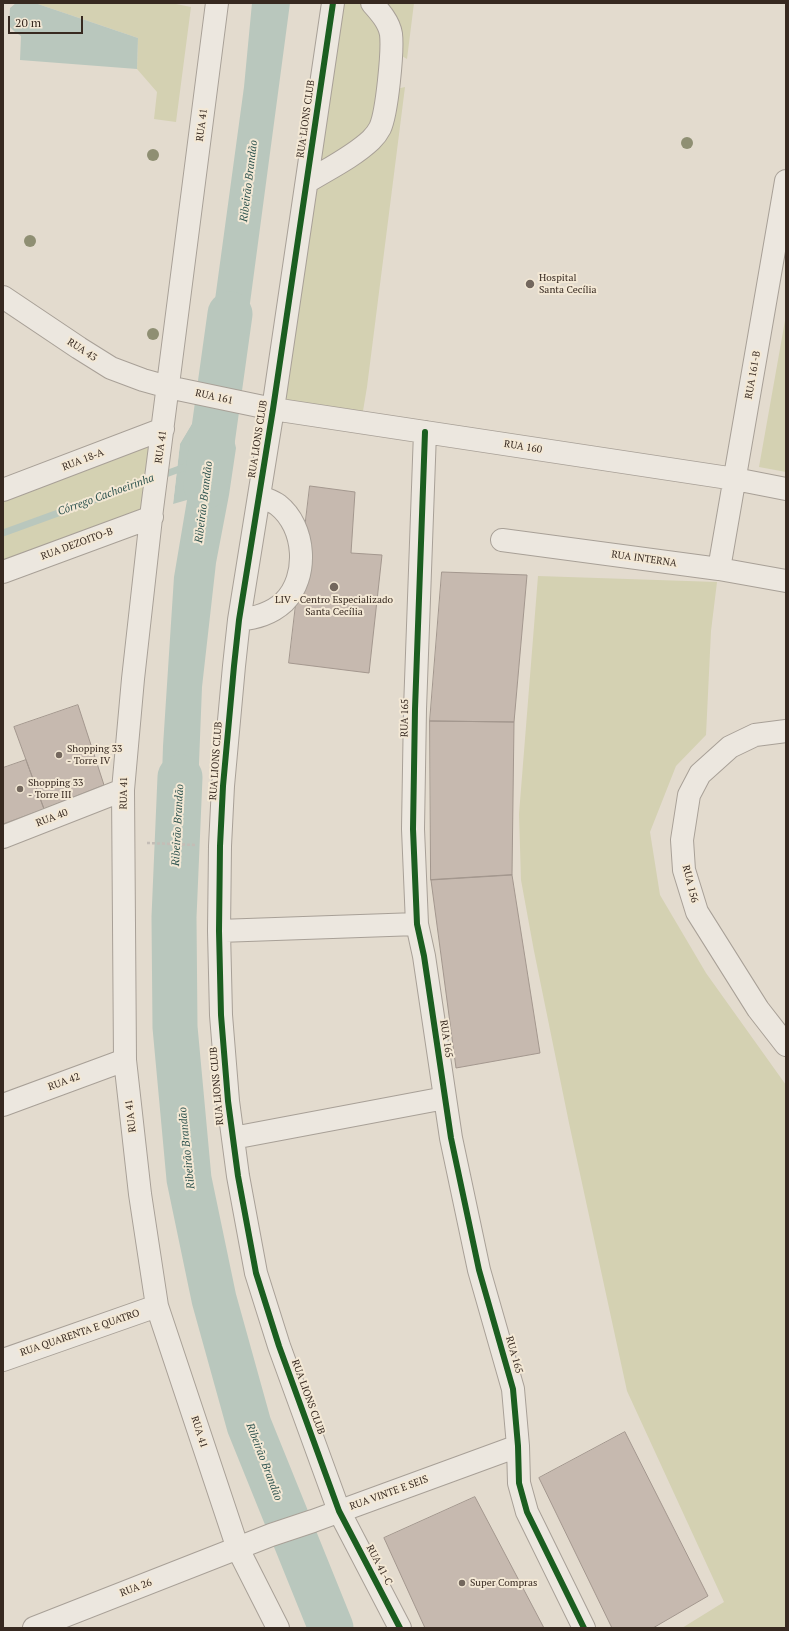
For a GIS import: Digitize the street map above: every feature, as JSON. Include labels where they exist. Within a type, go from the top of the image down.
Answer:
[{"type":"street","name":"RUA 41","points":[[217,3],[171,390],[163,429],[152,513],[133,679],[123,790],[125,843],[125,1060],[140,1194],[157,1306],[238,1549],[278,1628]]},
{"type":"street","name":"RUA LIONS CLUB","points":[[333,3],[307,182],[267,408],[259,496],[239,620],[227,743],[220,846],[219,931],[221,1015],[232,1138],[256,1273],[279,1346],[339,1511]]},
{"type":"street","points":[[307,182],[358,150],[371,140],[379,129],[383,118],[391,34],[387,23],[372,3]]},
{"type":"street","name":"RUA 161-B","points":[[719,569],[786,181]]},
{"type":"street","name":"RUA 43","points":[[3,297],[111,368],[171,390]]},
{"type":"street","name":"RUA 161","points":[[171,390],[267,408]]},
{"type":"street","name":"RUA 160","points":[[267,408],[735,479],[786,489]]},
{"type":"street","name":"RUA 18-A","points":[[3,490],[163,429]]},
{"type":"street","name":"RUA 165","points":[[425,432],[415,709],[413,822],[417,924],[424,956],[451,1138],[479,1270],[513,1389],[518,1446],[519,1483],[527,1512],[584,1628]]},
{"type":"street","points":[[239,620],[258,617],[270,612],[284,602],[294,588],[299,574],[301,544],[297,530],[289,516],[278,505],[259,496]]},
{"type":"street","name":"RUA DEZOITO-B","points":[[3,572],[152,513]]},
{"type":"street","name":"RUA INTERNA","points":[[502,540],[719,569],[786,581]]},
{"type":"street","name":"RUA 156","points":[[786,731],[755,735],[730,747],[700,774],[689,795],[682,840],[684,870],[697,912],[758,1009],[786,1045]]},
{"type":"street","name":"RUA 40","points":[[3,837],[123,790]]},
{"type":"street","points":[[219,931],[417,924]]},
{"type":"street","name":"RUA 42","points":[[3,1105],[125,1060]]},
{"type":"street","points":[[232,1138],[445,1098]]},
{"type":"street","name":"RUA QUARENTA E QUATRO","points":[[3,1360],[157,1306]]},
{"type":"street","name":"RUA VINTE E SEIS","points":[[238,1549],[518,1446]]},
{"type":"street","name":"RUA 41-C","points":[[339,1511],[400,1628]]},
{"type":"street","name":"RUA 26","points":[[34,1628],[238,1549]]},
{"type":"path","points":[[125,843],[220,846]]},
{"type":"shaded area","points":[[35,3],[171,3],[191,7],[176,122],[154,119],[157,92],[137,69],[138,38]]},
{"type":"shaded area","points":[[333,3],[414,3],[407,59],[393,51],[388,91],[405,87],[367,387],[361,423],[273,409]]},
{"type":"shaded area","points":[[786,315],[786,472],[759,467]]},
{"type":"shaded area","points":[[163,429],[152,509],[3,572],[3,490]]},
{"type":"shaded area","points":[[538,576],[717,582],[711,631],[706,735],[676,766],[650,832],[660,895],[706,973],[786,1085],[786,1628],[682,1628],[724,1602],[627,1391],[569,1123],[521,880],[519,814]]},
{"type":"water","points":[[16,3],[35,3],[138,38],[137,69],[20,60],[21,36],[9,26],[10,8]]},
{"type":"water","points":[[252,3],[290,3],[240,378],[205,373],[244,87]]},
{"type":"water","points":[[193,422],[231,426],[236,448],[216,563],[202,687],[196,839],[160,838],[163,746],[174,577],[187,500],[173,504],[180,443]]},
{"type":"pier","points":[[203,372],[242,379],[240,380],[204,375]]},
{"type":"pier","points":[[192,420],[231,424],[233,426],[193,422],[180,444],[173,504],[171,505],[178,443]]},
{"type":"building","name":"LIV - Centro Especializado Santa Cecília","points":[[310,486],[355,492],[351,553],[382,555],[369,673],[289,663]]},
{"type":"building","points":[[442,572],[527,575],[514,722],[430,721]]},
{"type":"building","name":"Shopping 33 - Torre IV","points":[[78,705],[104,785],[44,809],[14,727]]},
{"type":"building","points":[[430,721],[514,722],[512,875],[431,880]]},
{"type":"building","name":"Shopping 33 - Torre III","points":[[26,760],[44,809],[3,824],[3,768]]},
{"type":"building","points":[[512,875],[540,1053],[456,1068],[431,880]]},
{"type":"building","points":[[625,1432],[708,1596],[653,1628],[612,1628],[539,1478]]},
{"type":"building","name":"Super Compras","points":[[475,1497],[544,1628],[425,1628],[384,1538]]},
{"type":"waterway","name":"Ribeirão Brandão","points":[[206,486],[230,314]]},
{"type":"waterway","name":"Córrego Cachoeirinha","points":[[3,533],[185,467]]},
{"type":"waterway","name":"Ribeirão Brandão","points":[[180,777],[174,917],[175,1027],[189,1179],[214,1299],[249,1425],[331,1628]]},
{"type":"cycle path","points":[[333,3],[273,409],[239,620],[223,786],[220,846],[219,931],[221,1015],[228,1101],[238,1176],[256,1273],[279,1346],[339,1511],[400,1628]]},
{"type":"cycle path","points":[[425,432],[415,709],[413,829],[417,924],[424,956],[451,1138],[479,1270],[513,1389],[518,1446],[519,1483],[527,1512],[584,1628]]},
{"type":"place","name":"Hospital Santa Cecília","points":[[530,284]]},
{"type":"place","name":"LIV - Centro Especializado Santa Cecília","points":[[334,587]]},
{"type":"place","name":"Shopping 33 - Torre IV","points":[[59,755]]},
{"type":"place","name":"Shopping 33 - Torre III","points":[[20,789]]},
{"type":"place","name":"Super Compras","points":[[462,1583]]}]
